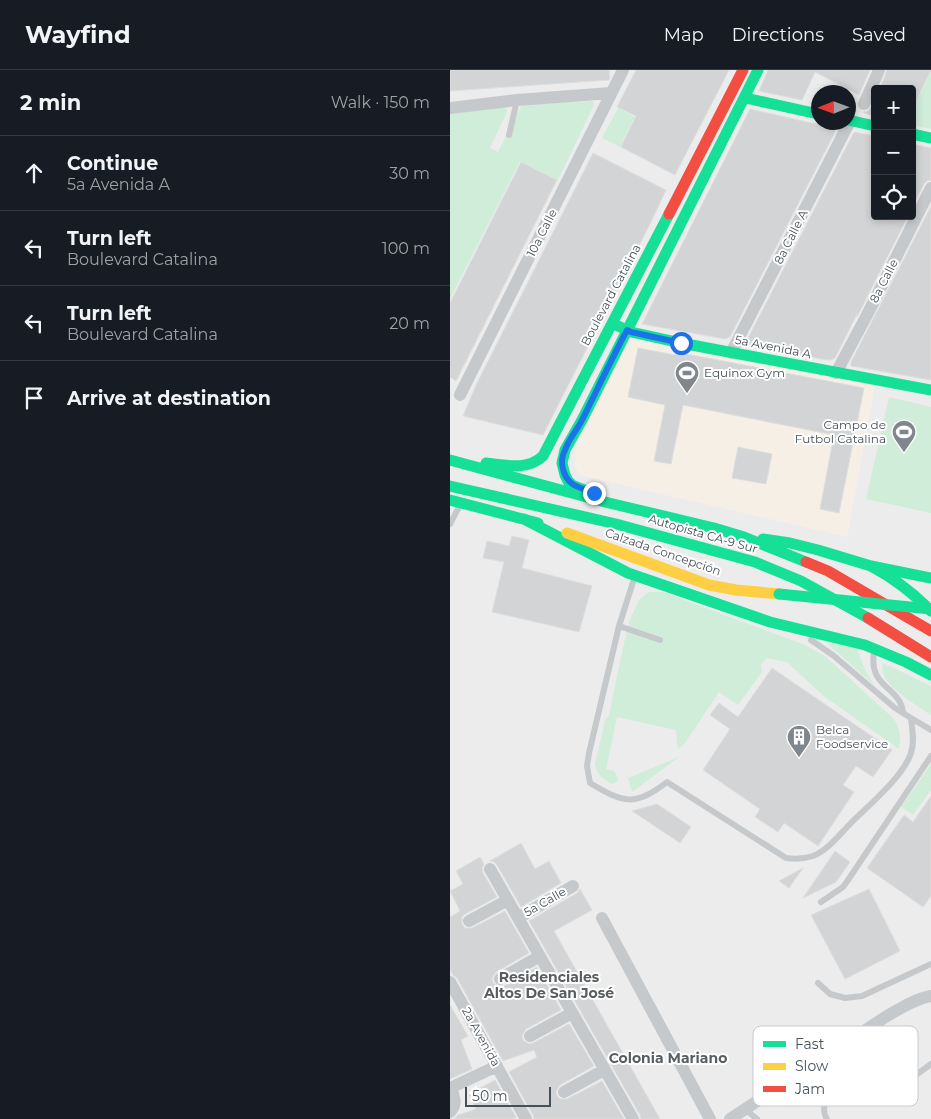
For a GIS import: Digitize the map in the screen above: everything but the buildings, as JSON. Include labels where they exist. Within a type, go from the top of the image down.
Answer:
[{"type":"main road","name":"Boulevard Catalina","points":[[454,461],[523,466],[536,463],[546,452],[743,70]]},
{"type":"main road","points":[[609,503],[594,493],[572,485],[568,481],[562,463],[567,444],[579,425],[758,70]]},
{"type":"main road","points":[[745,96],[750,99],[811,112]]},
{"type":"main road","points":[[856,122],[871,125]]},
{"type":"main road","points":[[916,135],[931,138]]},
{"type":"main road","points":[[648,256],[662,262]]},
{"type":"main road","name":"5a Avenida A","points":[[612,323],[627,330],[662,339],[931,390]]},
{"type":"main road","name":"Autopista CA-9 Sur","points":[[454,461],[744,537],[828,571],[931,631]]},
{"type":"main road","name":"Autopista CA-9 Sur","points":[[450,486],[616,524],[754,562],[801,581],[878,624],[931,657]]},
{"type":"main road","name":"Calzada Concepción","points":[[455,502],[524,519],[709,585],[736,590],[931,610]]},
{"type":"main road","points":[[524,519],[628,573],[770,622],[865,645],[931,675]]},
{"type":"main road","points":[[744,537],[790,543],[871,566],[931,578]]},
{"type":"main road","points":[[871,566],[899,581],[931,610]]},
{"type":"street","name":"10a Calle","points":[[460,395],[623,70]]},
{"type":"street","points":[[864,104],[879,70]]},
{"type":"street","points":[[450,108],[517,100],[612,93]]},
{"type":"street","name":"8a Calle A","points":[[731,353],[844,130]]},
{"type":"street","name":"8a Calle","points":[[836,373],[931,188]]},
{"type":"street","points":[[490,869],[632,1119]]},
{"type":"street","name":"5a Calle","points":[[518,918],[573,886]]},
{"type":"street","points":[[469,922],[508,900]]},
{"type":"street","points":[[602,918],[708,1118]]},
{"type":"street","points":[[500,979],[540,956]]},
{"type":"street","name":"2a Avenida","points":[[450,983],[526,1119]]},
{"type":"street","points":[[873,1026],[908,1004],[931,996]]},
{"type":"street","points":[[530,1036],[572,1013]]},
{"type":"street","points":[[450,1112],[453,1110],[455,1103],[450,1088],[497,1066]]},
{"type":"street","points":[[564,1092],[604,1070]]},
{"type":"street","points":[[730,1119],[753,1104]]},
{"type":"lane","points":[[509,135],[517,100]]},
{"type":"lane","points":[[564,415],[579,425]]},
{"type":"lane","points":[[450,524],[455,502]]},
{"type":"lane","points":[[636,576],[628,596],[620,626],[587,766],[590,783],[607,793],[635,800],[651,794],[667,782],[786,858],[813,856],[827,846],[888,786],[904,765],[911,753],[913,739],[911,718]]},
{"type":"lane","points":[[620,626],[660,640]]},
{"type":"lane","points":[[794,628],[834,656],[895,708],[931,730]]},
{"type":"lane","points":[[875,649],[873,660],[876,673],[881,683],[902,702],[903,713]]},
{"type":"lane","points":[[821,902],[843,887],[931,756]]},
{"type":"lane","points":[[818,983],[830,994],[845,998],[862,996],[931,964]]},
{"type":"lane","points":[[918,1074],[931,1064]]},
{"type":"lane","points":[[824,1106],[824,1114],[827,1119]]},
{"type":"lane","points":[[745,1109],[758,1119]]},
{"type":"shaded area","points":[[630,339],[875,386],[847,537],[579,475],[575,466],[575,457],[579,437]]},
{"type":"green space","points":[[931,72],[931,129],[916,126],[916,102]]},
{"type":"green space","points":[[592,101],[593,107],[558,180],[520,161],[450,299],[450,109],[504,106],[507,112],[490,148],[498,152],[522,104]]},
{"type":"green space","points":[[618,108],[635,117],[620,147],[602,138]]},
{"type":"green space","name":"Campo de Futbol Catalina","points":[[889,397],[931,407],[931,513],[866,499]]},
{"type":"green space","points":[[650,592],[663,592],[805,645],[826,657],[894,719],[900,733],[899,749],[825,697],[787,662],[767,658],[761,664],[762,672],[738,705],[719,692],[685,743],[678,749],[676,730],[617,717],[606,769],[614,771],[618,778],[617,782],[612,784],[599,774],[595,765],[605,720],[609,715],[629,622],[639,600]]},
{"type":"green space","points":[[825,641],[857,649],[866,672],[875,686]]},
{"type":"green space","points":[[883,663],[931,686],[931,715],[891,686],[882,671]]},
{"type":"green space","points":[[679,757],[632,792],[628,778]]},
{"type":"green space","points":[[931,764],[931,790],[913,815],[901,807]]},
{"type":"traffic: fast","points":[[587,491],[572,485],[568,481],[562,463],[565,450],[582,420],[758,70]]},
{"type":"traffic: fast","points":[[745,96],[750,99],[811,112]]},
{"type":"traffic: fast","points":[[856,122],[871,125]]},
{"type":"traffic: fast","points":[[916,135],[931,138]]},
{"type":"traffic: fast","points":[[486,463],[516,466],[530,464],[543,456],[669,214]]},
{"type":"traffic: fast","points":[[618,326],[631,332],[681,343],[931,390]]},
{"type":"traffic: fast","points":[[450,460],[609,503],[714,528],[744,537],[806,562]]},
{"type":"traffic: fast","points":[[450,486],[616,524],[755,562],[801,581],[868,618]]},
{"type":"traffic: fast","points":[[450,500],[538,523]]},
{"type":"traffic: fast","points":[[524,519],[628,573],[770,622],[865,645],[931,675]]},
{"type":"traffic: fast","points":[[763,539],[790,543],[871,566],[931,578]]},
{"type":"traffic: fast","points":[[871,566],[903,586],[931,611]]},
{"type":"traffic: fast","points":[[779,594],[931,609]]},
{"type":"traffic: slow","points":[[567,533],[709,585],[736,590],[779,594]]},
{"type":"traffic: jam","points":[[669,214],[743,70]]},
{"type":"traffic: jam","points":[[806,562],[828,571],[931,631]]},
{"type":"traffic: jam","points":[[868,618],[931,657]]},
{"type":"place","name":"Equinox Gym","points":[[687,394]]},
{"type":"place","name":"Campo de Futbol Catalina","points":[[904,453]]},
{"type":"place","name":"Belca Foodservice","points":[[799,758]]},
{"type":"district","name":"Residenciales Altos De San José","points":[[549,986]]},
{"type":"district","name":"Colonia Mariano","points":[[668,1058]]},
{"type":"route","points":[[594,493],[572,485],[568,481],[563,469],[563,457],[567,444],[582,420],[627,330],[681,343]]}]
